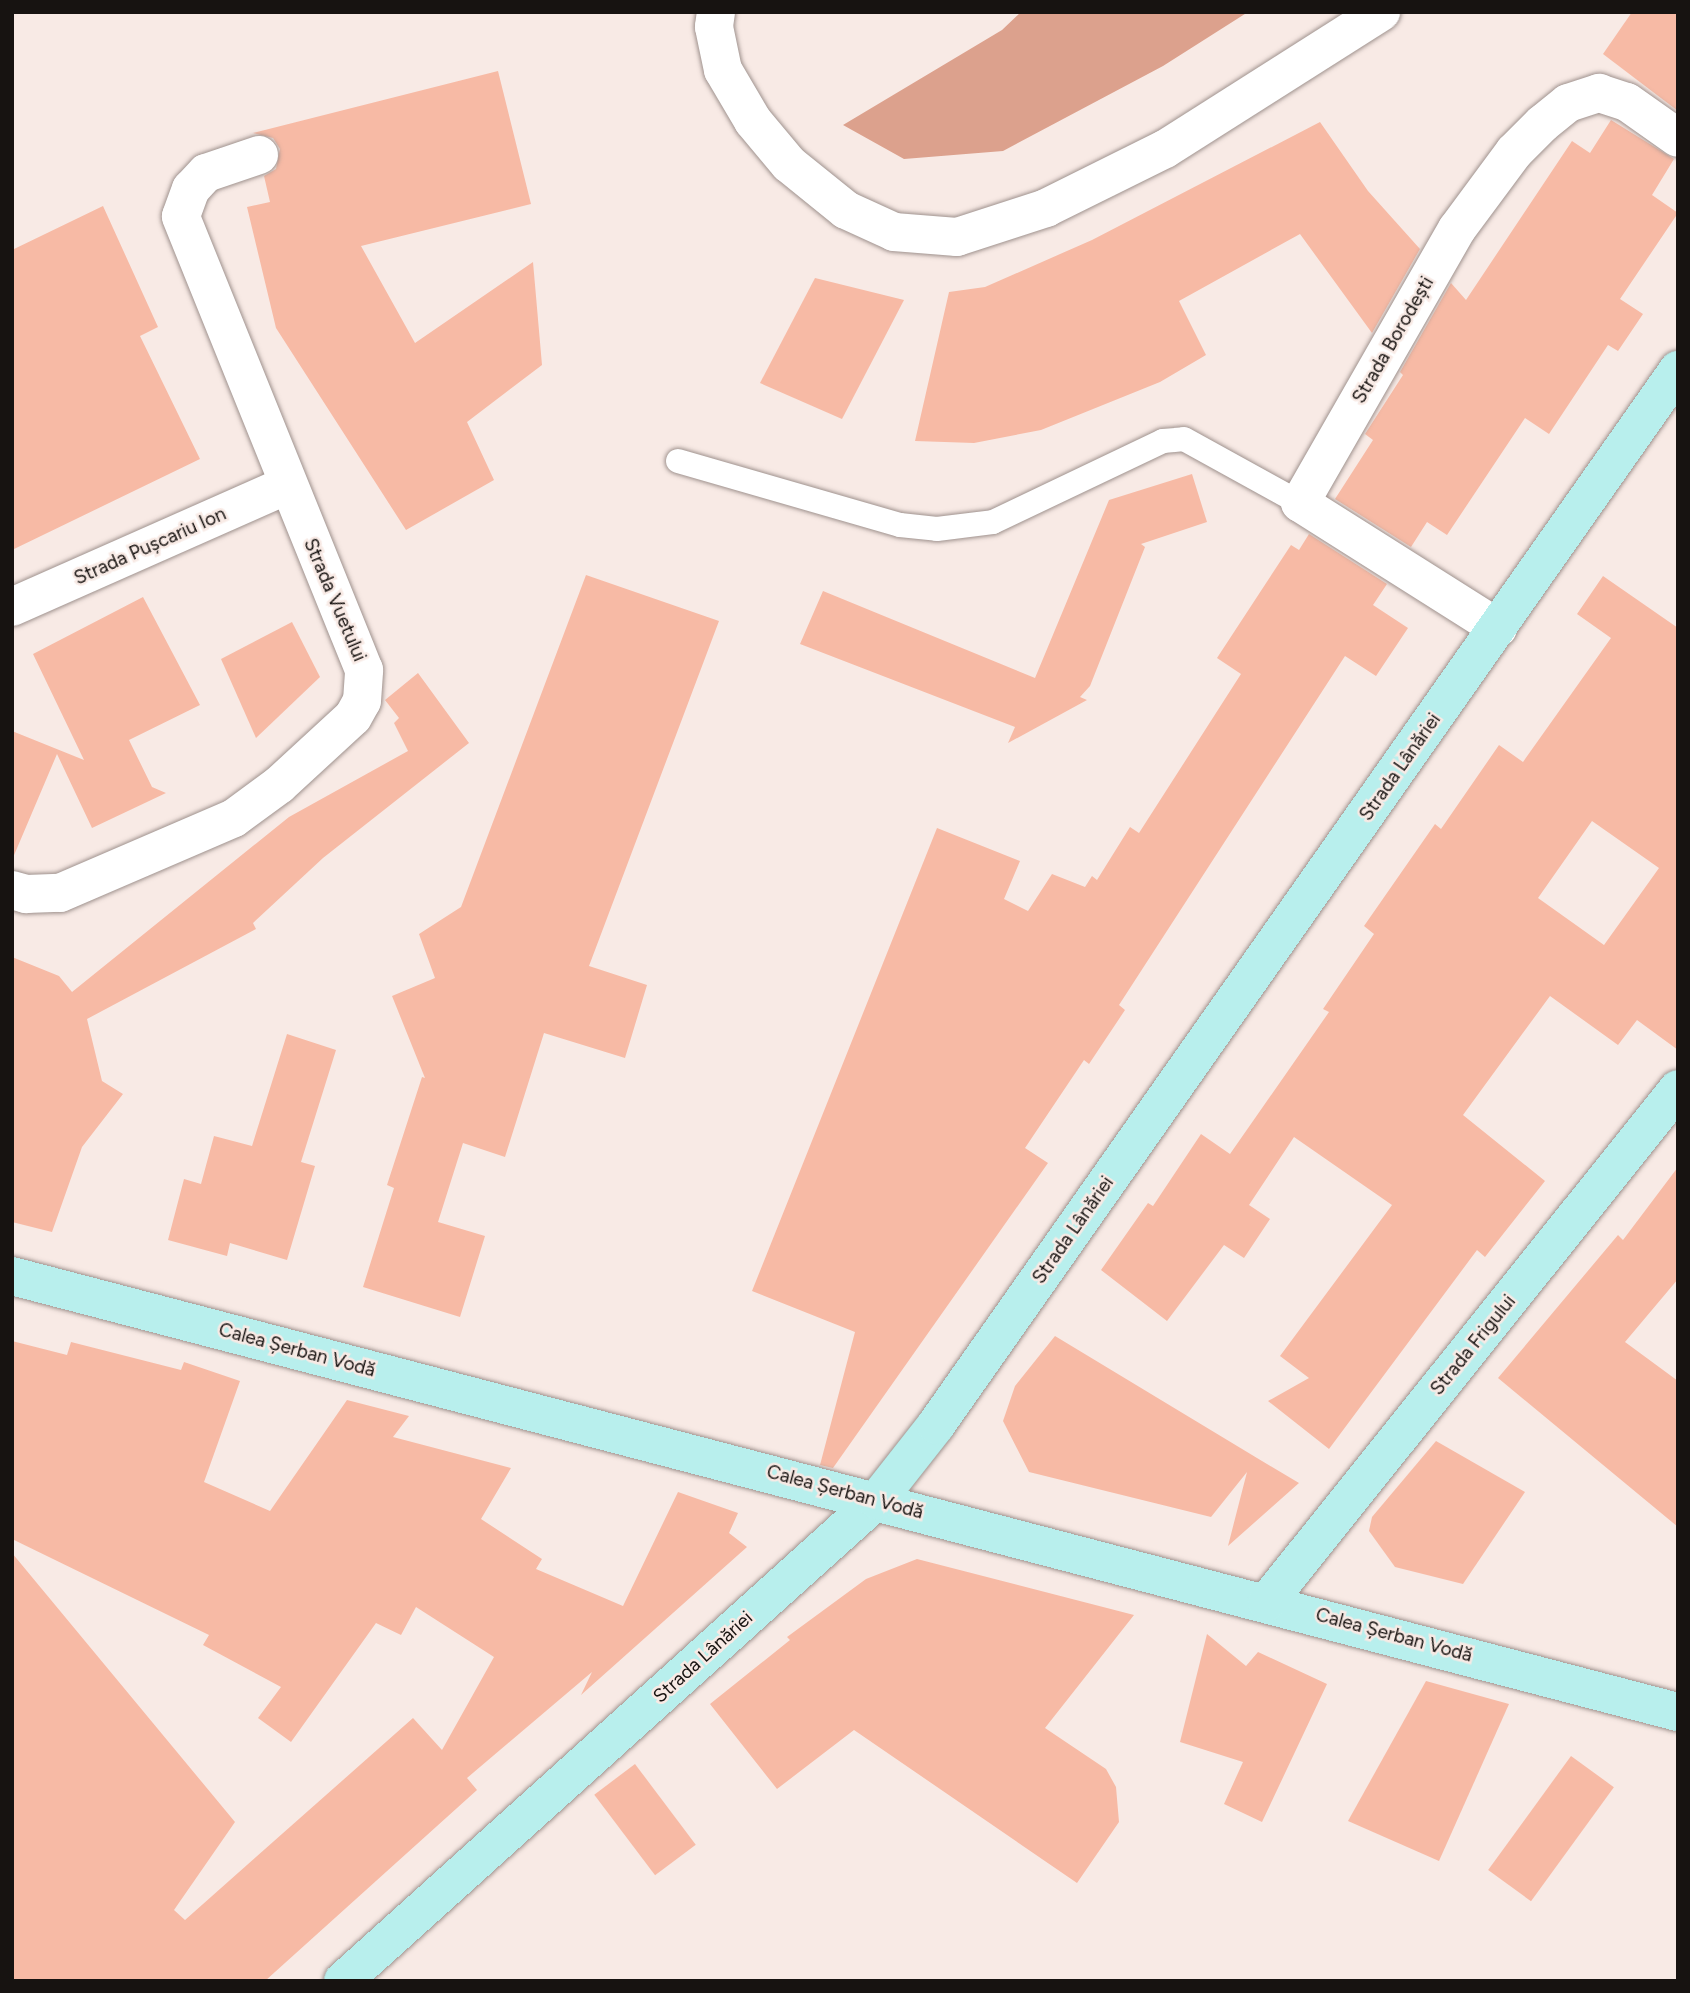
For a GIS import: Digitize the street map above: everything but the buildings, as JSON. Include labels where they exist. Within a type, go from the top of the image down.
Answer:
[{"type":"street","points":[[716,12],[714,27],[723,70],[753,121],[789,164],[846,210],[894,232],[957,237],[1046,208],[1165,149],[1381,12]]},
{"type":"street","name":"Strada Borodești","points":[[1300,503],[1457,229],[1514,152],[1542,124],[1568,103],[1599,93],[1628,102],[1678,138]]},
{"type":"street","name":"Strada Vuetului","points":[[12,890],[26,894],[60,894],[234,818],[258,803],[353,717],[366,685],[364,670],[181,216],[191,190],[206,173],[259,156]]},
{"type":"street","name":"Strada Lânăriei","points":[[343,1981],[877,1500],[936,1425],[1678,370]]},
{"type":"street","name":"Strada Pușcariu Ion","points":[[12,607],[288,485]]},
{"type":"street","points":[[1300,503],[1498,628]]},
{"type":"street","name":"Strada Frigului","points":[[1267,1602],[1678,1088]]},
{"type":"street","name":"Calea Șerban Vodă","points":[[12,1276],[1267,1602],[1678,1712]]},
{"type":"lane","points":[[678,461],[900,525],[937,529],[993,522],[1163,441],[1184,439],[1300,503]]},
{"type":"shaded area","points":[[1021,12],[1248,12],[1163,66],[1003,151],[904,159],[843,125],[1002,30]]}]
